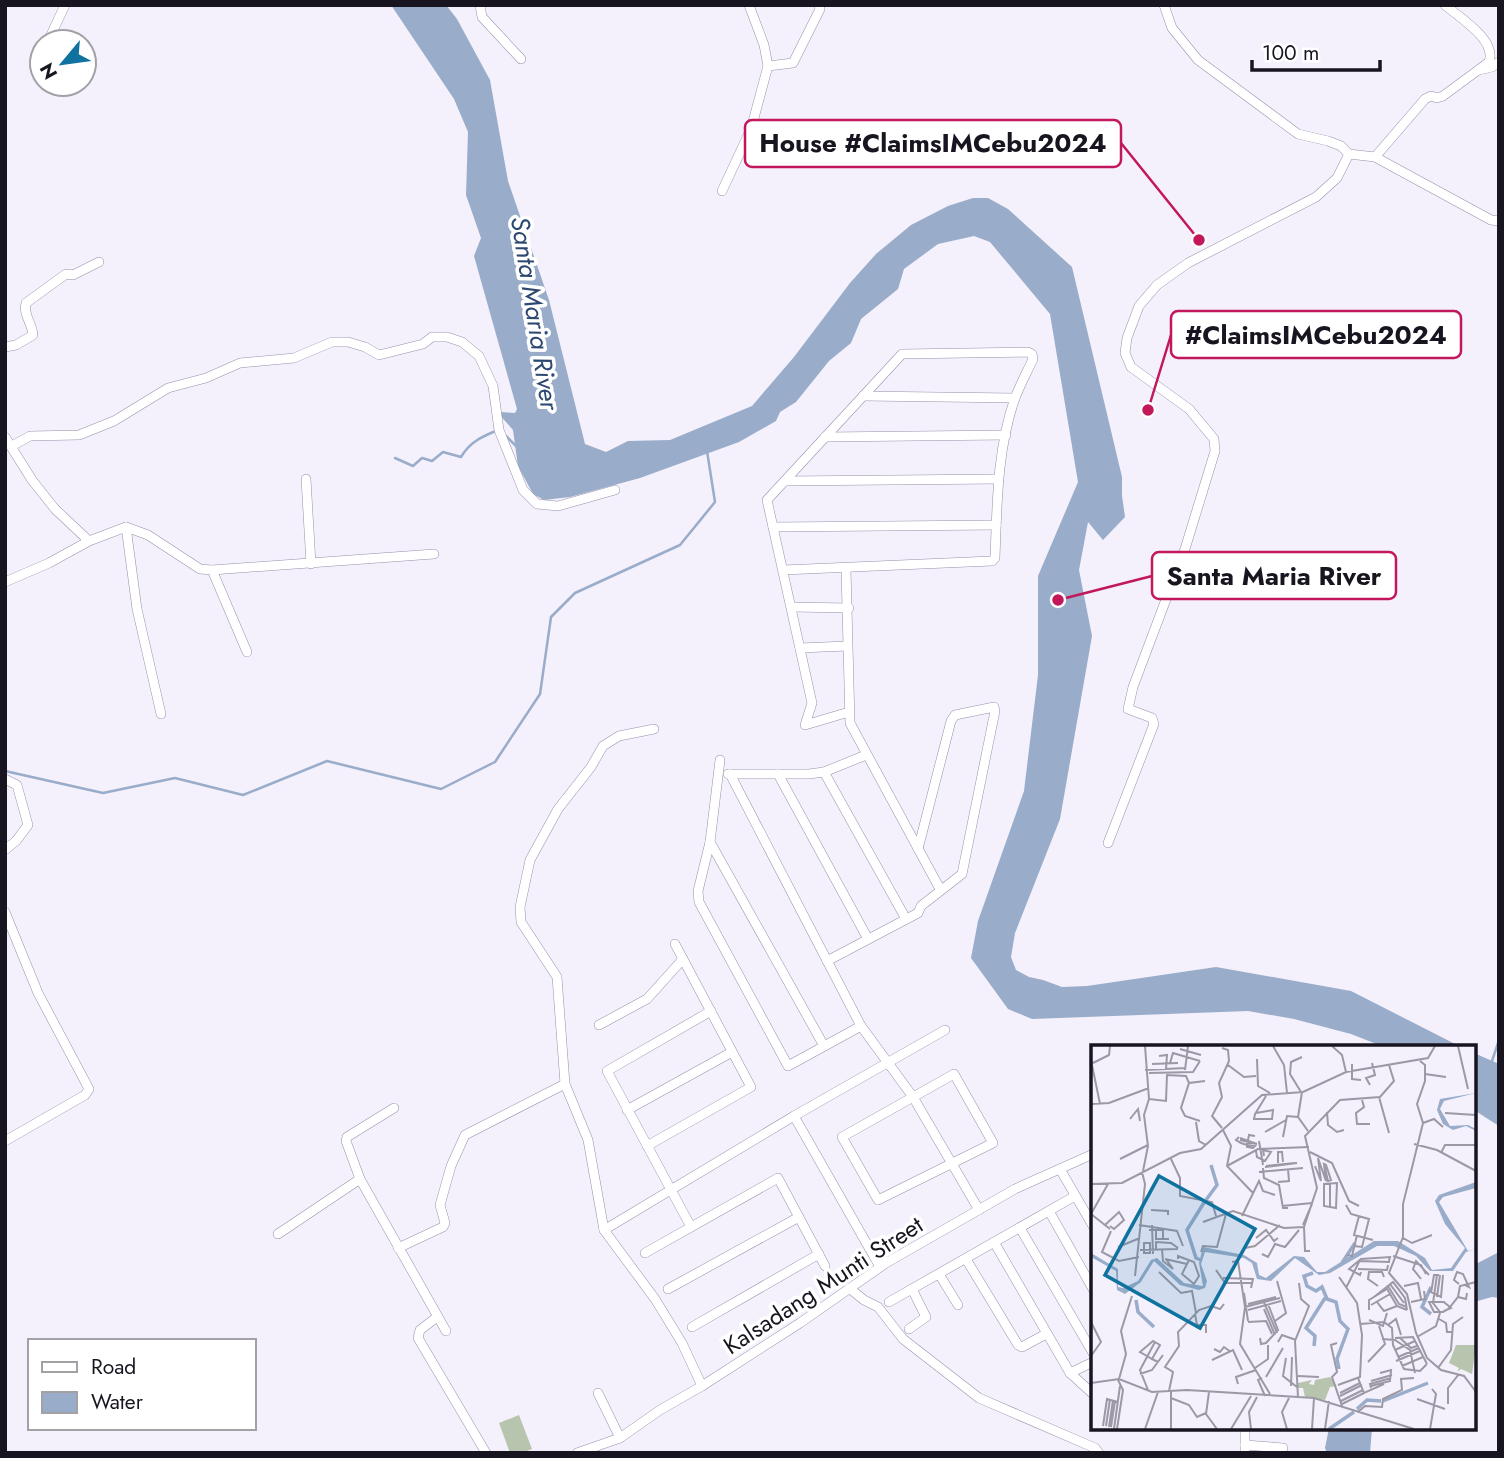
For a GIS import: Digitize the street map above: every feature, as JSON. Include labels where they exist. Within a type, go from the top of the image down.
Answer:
[{"type":"street","points":[[54,28],[65,5]]},
{"type":"street","points":[[480,5],[482,17],[521,59]]},
{"type":"street","points":[[722,191],[751,129],[768,66],[764,45],[749,5]]},
{"type":"street","points":[[768,66],[793,63],[820,9],[819,5]]},
{"type":"street","points":[[1164,5],[1172,28],[1198,60],[1298,134],[1328,141],[1341,146],[1349,153],[1375,157],[1491,220],[1499,221]]},
{"type":"street","points":[[1375,157],[1425,99],[1443,96],[1491,58],[1489,48],[1479,35],[1445,5]]},
{"type":"street","points":[[1478,70],[1486,70],[1499,62]]},
{"type":"street","points":[[1108,843],[1154,724],[1152,718],[1128,709],[1133,687],[1185,549],[1215,451],[1214,439],[1189,409],[1131,367],[1125,352],[1127,338],[1139,306],[1157,285],[1188,263],[1316,197],[1337,178],[1349,153]]},
{"type":"street","points":[[5,347],[16,345],[33,335],[24,310],[26,303],[66,274],[73,275],[99,262]]},
{"type":"street","points":[[12,446],[30,436],[79,435],[114,421],[168,388],[206,378],[240,363],[294,358],[332,342],[365,346],[379,355],[423,344],[432,337],[447,337],[462,342],[479,356],[493,386],[499,430],[523,490],[537,505],[558,506],[615,490]]},
{"type":"street","points":[[783,570],[989,562],[995,558],[998,479],[1015,398],[1033,359],[1032,354],[902,354],[767,500],[812,703],[805,725],[849,712]]},
{"type":"street","points":[[863,396],[1015,398]]},
{"type":"street","points":[[825,437],[1006,435]]},
{"type":"street","points":[[5,437],[55,509],[89,541]]},
{"type":"street","points":[[785,481],[998,479]]},
{"type":"street","points":[[306,480],[311,564]]},
{"type":"street","points":[[773,527],[996,525]]},
{"type":"street","points":[[126,527],[137,609],[161,714]]},
{"type":"street","points":[[5,582],[49,563],[89,541],[126,527],[148,535],[200,569],[311,564],[434,554]]},
{"type":"street","points":[[846,569],[850,723],[940,889]]},
{"type":"street","points":[[212,570],[247,652]]},
{"type":"street","points":[[792,607],[849,608]]},
{"type":"street","points":[[800,648],[847,646]]},
{"type":"street","points":[[827,961],[918,913],[921,906],[940,889],[962,874],[995,711],[993,707],[953,718],[918,849]]},
{"type":"street","points":[[654,729],[619,736],[603,746],[591,767],[558,809],[530,860],[520,907],[521,922],[557,977],[565,1084],[588,1140],[604,1230],[656,1299],[682,1343],[702,1387]]},
{"type":"street","points":[[720,774],[824,772],[866,755]]},
{"type":"street","points":[[720,760],[710,842],[698,891],[699,902],[788,1066],[861,1026]]},
{"type":"street","points":[[824,772],[906,919]]},
{"type":"street","points":[[730,774],[861,1026],[913,1097],[979,1210]]},
{"type":"street","points":[[778,774],[868,939]]},
{"type":"street","points":[[5,779],[17,785],[28,825],[5,850]]},
{"type":"street","points":[[710,842],[824,1046]]},
{"type":"street","points":[[5,912],[38,993],[89,1089],[85,1095],[5,1141]]},
{"type":"street","points":[[647,1146],[751,1087],[675,944]]},
{"type":"street","points":[[599,1025],[647,999],[683,959]]},
{"type":"street","points":[[691,1227],[607,1072],[711,1012]]},
{"type":"street","points":[[604,1230],[944,1030]]},
{"type":"street","points":[[627,1110],[732,1052]]},
{"type":"street","points":[[954,1074],[993,1143],[878,1200],[842,1137],[913,1097],[954,1074]]},
{"type":"street","points":[[398,1248],[443,1227],[445,1223],[440,1205],[451,1166],[465,1135],[565,1084]]},
{"type":"street","points":[[394,1108],[346,1141],[360,1179],[446,1331]]},
{"type":"street","points":[[794,1116],[880,1267]]},
{"type":"street","name":"Kalsadang Munti Street","points":[[577,1453],[620,1438],[660,1410],[702,1387],[880,1267],[1015,1189],[1091,1155]]},
{"type":"street","points":[[1060,1168],[1091,1223]]},
{"type":"street","points":[[645,1253],[778,1178],[825,1266]]},
{"type":"street","points":[[278,1234],[360,1179]]},
{"type":"street","points":[[889,1302],[1075,1196]]},
{"type":"street","points":[[1049,1211],[1091,1285]]},
{"type":"street","points":[[668,1289],[799,1217]]},
{"type":"street","points":[[1020,1228],[1091,1350]]},
{"type":"street","points":[[994,1242],[1070,1373],[1091,1392]]},
{"type":"street","points":[[692,1327],[819,1254]]},
{"type":"street","points":[[966,1259],[1017,1345],[1021,1347],[1046,1334]]},
{"type":"street","points":[[939,1274],[958,1305]]},
{"type":"street","points":[[849,1288],[863,1300],[878,1307],[903,1339],[979,1398],[1094,1448],[1099,1453]]},
{"type":"street","points":[[909,1329],[926,1317],[912,1289]]},
{"type":"street","points":[[438,1317],[420,1330],[418,1338],[486,1453]]},
{"type":"street","points":[[1070,1373],[1091,1363]]},
{"type":"street","points":[[598,1394],[620,1438]]},
{"type":"street","points":[[1245,1430],[1245,1449],[1283,1448]]},
{"type":"green space","points":[[519,1415],[532,1449],[522,1453],[510,1453],[499,1423]]},
{"type":"water","points":[[391,5],[446,5],[457,19],[490,80],[508,181],[549,300],[585,444],[606,452],[628,441],[670,440],[752,406],[876,254],[911,225],[948,206],[973,198],[988,198],[1008,209],[1072,267],[1122,477],[1125,517],[1103,540],[1088,522],[1079,570],[1092,636],[1060,819],[1015,933],[1011,957],[1016,970],[1062,987],[1087,986],[1216,967],[1351,991],[1457,1045],[1379,1045],[1351,1034],[1294,1019],[1248,1011],[1032,1019],[1008,1009],[971,958],[978,921],[1024,791],[1038,675],[1038,576],[1078,482],[1050,314],[990,242],[974,236],[938,244],[904,269],[898,289],[861,319],[851,343],[829,361],[796,402],[780,412],[776,421],[739,442],[640,478],[570,497],[544,500],[533,494],[518,466],[513,430],[499,414],[515,413],[517,409],[474,256],[481,238],[466,195],[468,132],[454,99]]},
{"type":"water","points":[[1476,1054],[1499,1064],[1499,1126],[1476,1111]]},
{"type":"water","points":[[1499,1252],[1499,1298],[1476,1301],[1476,1264]]},
{"type":"water","points":[[1329,1430],[1372,1430],[1370,1453],[1327,1453],[1325,1448]]},
{"type":"waterway","points":[[395,458],[413,466],[422,458],[432,461],[443,452],[461,457],[476,440],[498,430]]},
{"type":"waterway","points":[[506,436],[516,446]]},
{"type":"waterway","points":[[5,771],[103,793],[175,778],[243,795],[327,761],[441,789],[495,762],[540,694],[551,617],[575,593],[680,545],[715,502],[707,451]]},
{"type":"waterway","points":[[1491,1064],[1499,1040]]},
{"type":"place","name":"House #ClaimsIMCebu2024","points":[[1199,240]]},
{"type":"place","name":"#ClaimsIMCebu2024","points":[[1148,410]]},
{"type":"place","name":"Santa Maria River","points":[[1058,600]]}]
